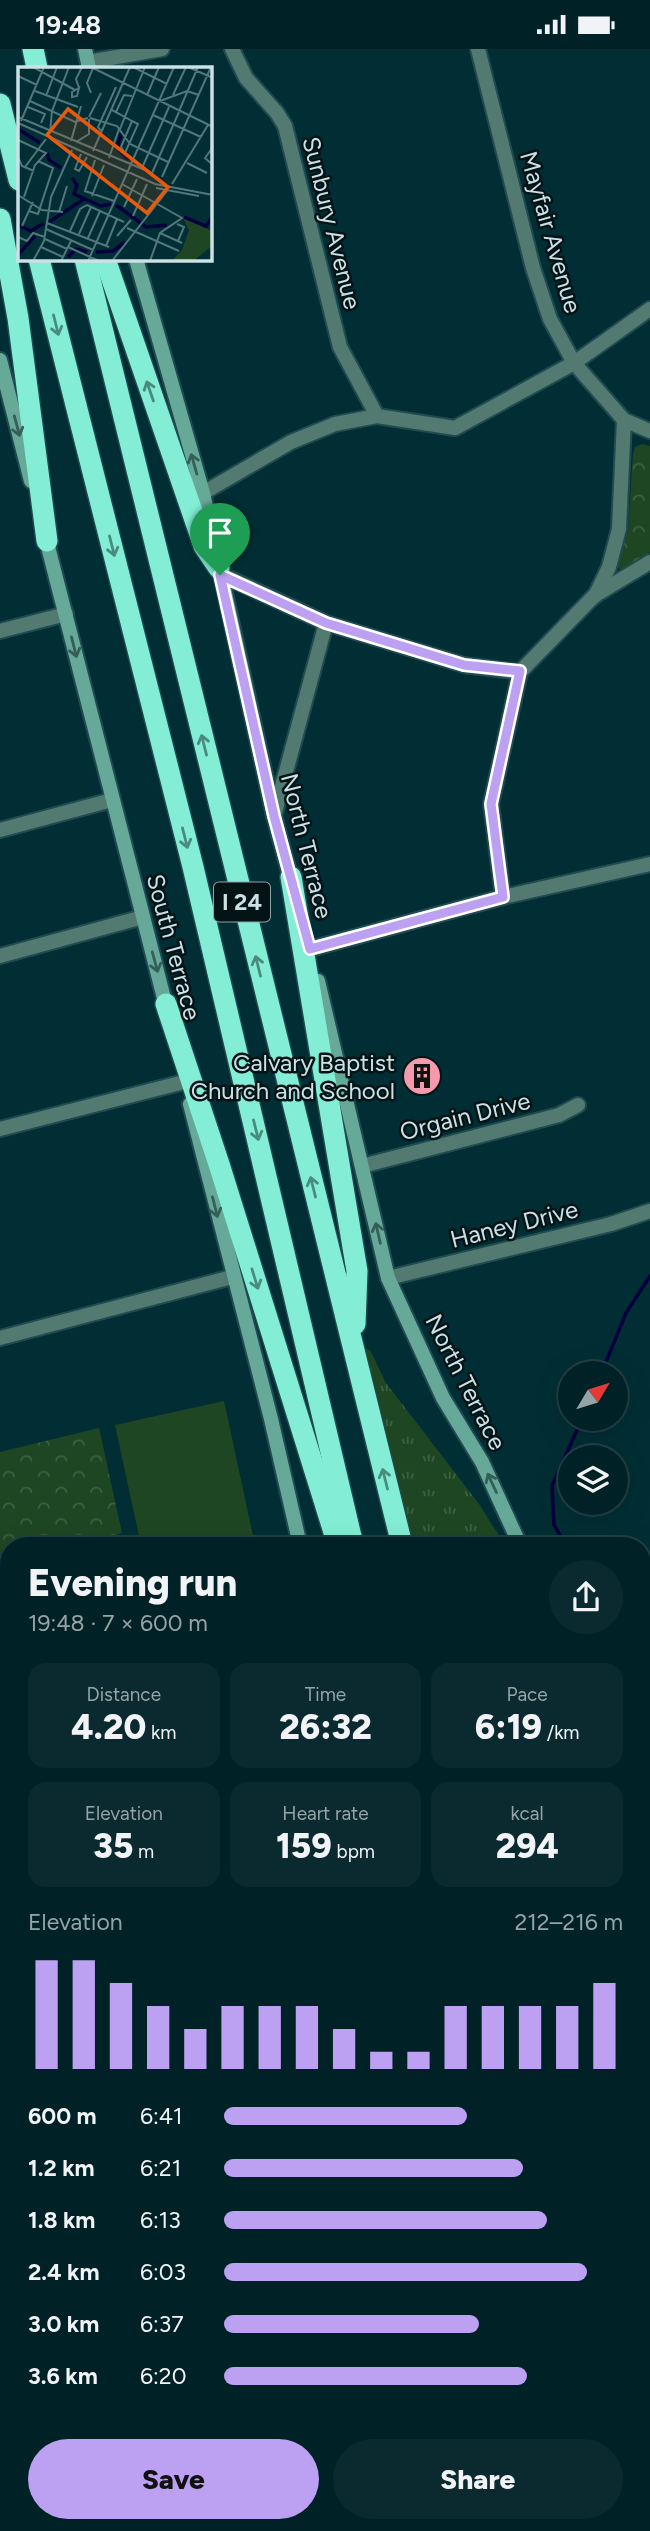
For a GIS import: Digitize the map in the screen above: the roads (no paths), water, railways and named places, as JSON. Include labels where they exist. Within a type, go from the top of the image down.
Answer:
[{"type":"highway","points":[[0,104],[18,176]]},
{"type":"highway","points":[[0,219],[18,318],[47,541]]},
{"type":"highway","name":"I 24","points":[[40,261],[193,867],[351,1537]]},
{"type":"highway","name":"I 24","points":[[85,261],[399,1537]]},
{"type":"highway","points":[[105,261],[204,546],[220,571]]},
{"type":"highway","points":[[291,877],[357,1271],[354,1351]]},
{"type":"highway","points":[[166,1005],[219,1164],[336,1537]]},
{"type":"street","points":[[87,60],[162,49]]},
{"type":"street","name":"Sunbury Avenue","points":[[232,49],[246,78],[285,126],[340,347],[377,416]]},
{"type":"street","name":"Mayfair Avenue","points":[[478,49],[533,268],[550,319],[574,363],[624,420],[650,432]]},
{"type":"street","name":"North Terrace","points":[[137,261],[202,493],[274,816],[310,949],[388,1278],[443,1398],[482,1462],[516,1537]]},
{"type":"street","points":[[202,493],[291,442],[335,424],[377,416],[454,428],[574,363],[650,309]]},
{"type":"street","name":"South Terrace","points":[[1,366],[166,1005],[298,1537]]},
{"type":"street","points":[[594,596],[609,567],[619,529],[624,420]]},
{"type":"street","points":[[503,897],[491,804],[520,671],[594,596],[650,562]]},
{"type":"street","points":[[220,571],[326,623],[464,665],[520,671]]},
{"type":"street","points":[[0,631],[66,614]]},
{"type":"street","points":[[274,816],[326,623]]},
{"type":"street","points":[[0,830],[112,800]]},
{"type":"street","points":[[310,949],[503,897],[650,864]]},
{"type":"street","points":[[0,956],[143,917]]},
{"type":"street","points":[[0,1129],[184,1082]]},
{"type":"street","name":"Orgain Drive","points":[[362,1166],[559,1115],[578,1105]]},
{"type":"street","name":"Haney Drive","points":[[388,1278],[611,1224],[650,1211]]},
{"type":"street","points":[[0,1338],[232,1277]]},
{"type":"waterway","points":[[606,1361],[626,1313],[650,1276]]},
{"type":"waterway","points":[[561,1537],[554,1525],[552,1486],[577,1431]]},
{"type":"place","name":"Calvary Baptist Church and School","points":[[422,1076]]}]
